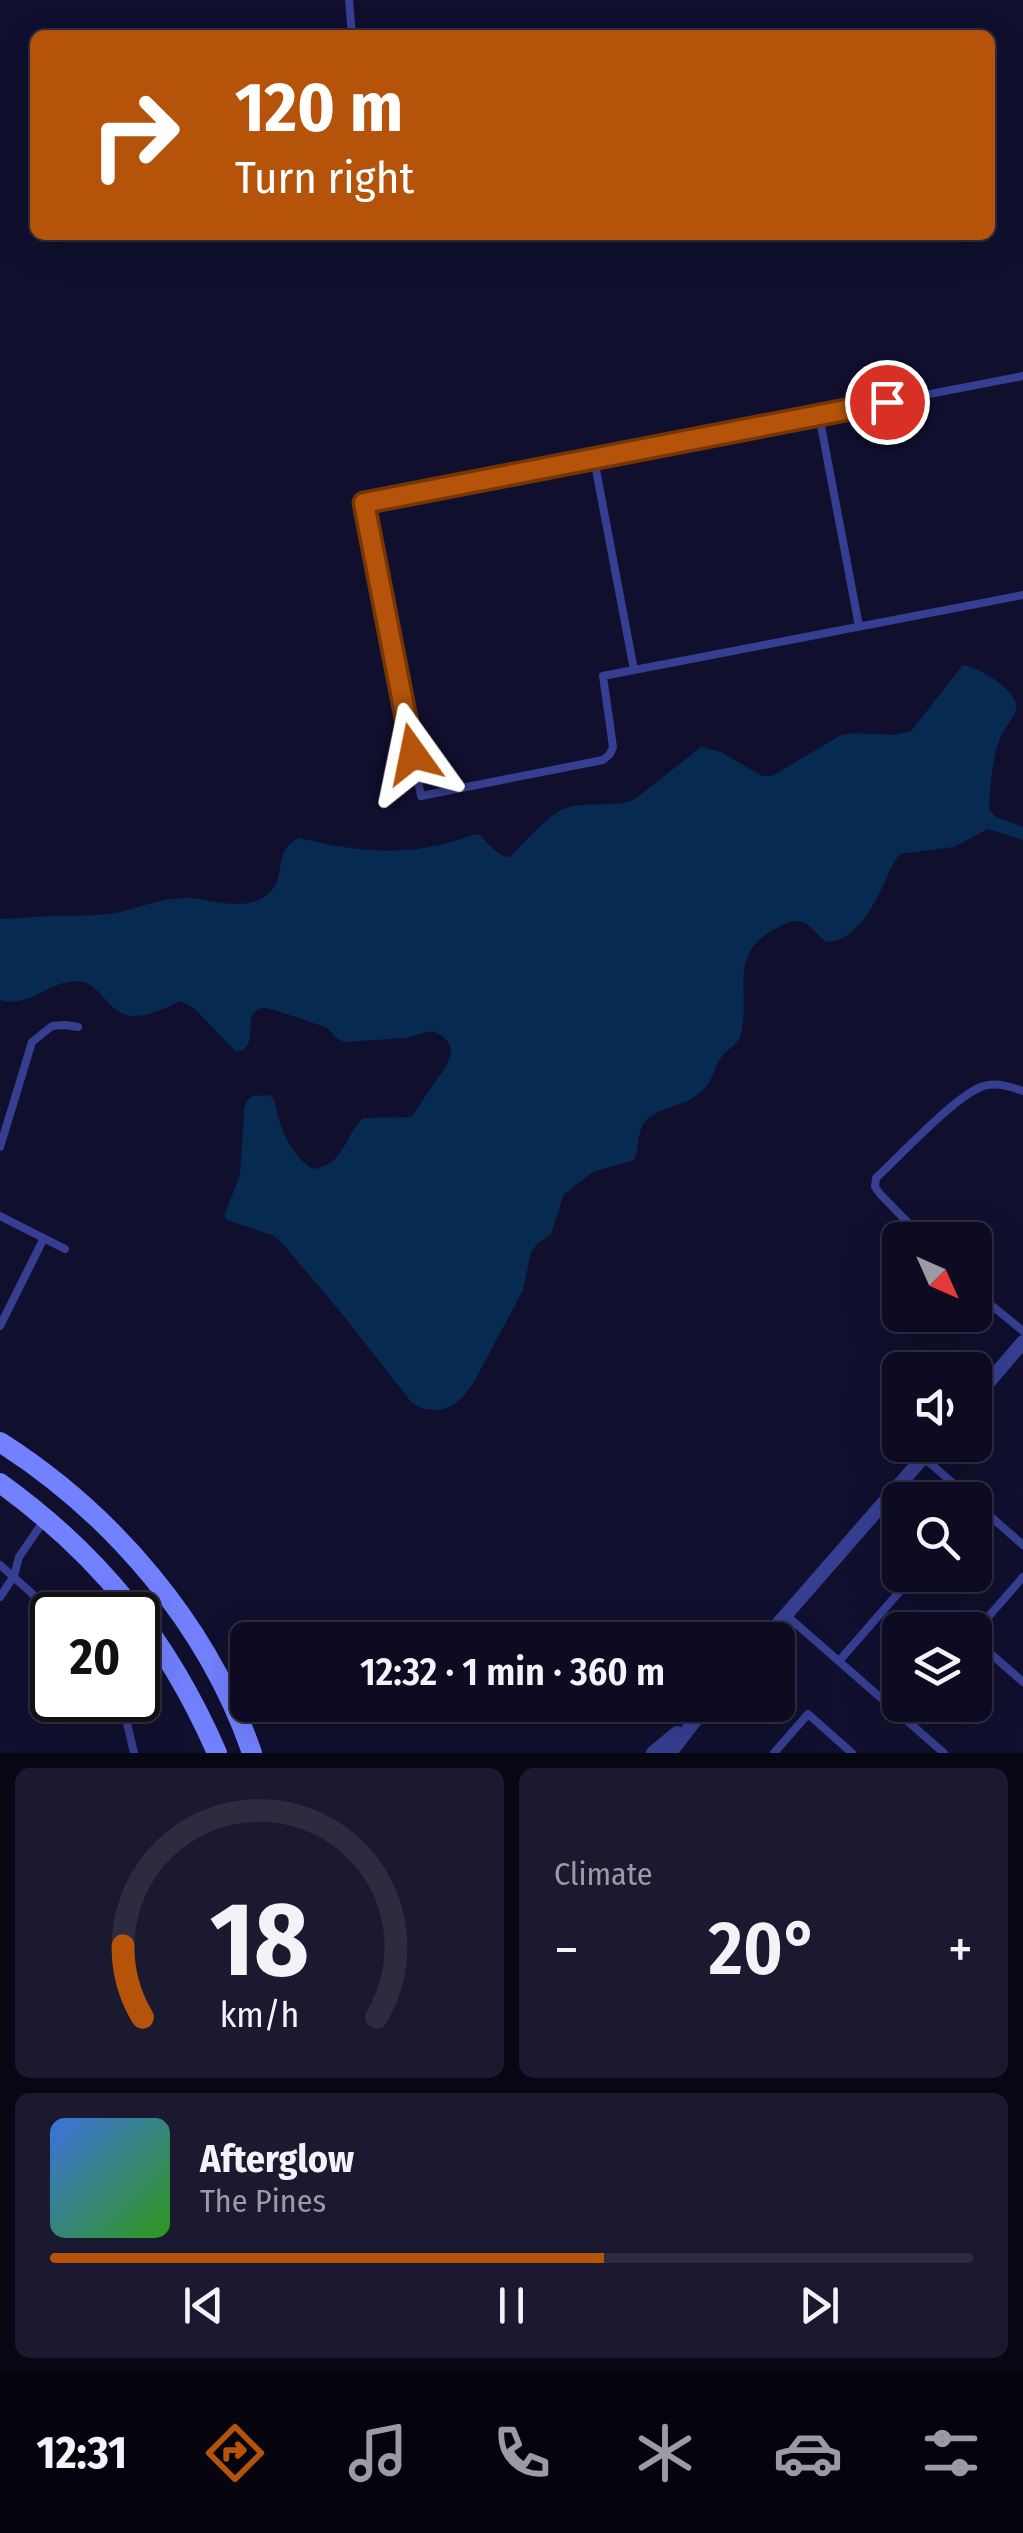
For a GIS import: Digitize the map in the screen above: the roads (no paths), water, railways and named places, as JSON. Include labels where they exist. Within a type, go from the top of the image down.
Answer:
[{"type":"street","points":[[992,1378],[1023,1342]]},
{"type":"street","points":[[0,1442],[98,1518],[161,1588],[215,1670],[252,1753]]},
{"type":"street","points":[[780,1622],[920,1462]]},
{"type":"street","points":[[0,1483],[46,1518],[101,1569],[147,1625],[178,1674],[217,1753]]},
{"type":"street","points":[[653,1753],[692,1722]]},
{"type":"street","points":[[670,1753],[693,1722]]},
{"type":"lane","points":[[349,0],[352,30]]},
{"type":"lane","points":[[1023,376],[364,503],[421,796],[603,760],[613,747],[603,676],[1023,594]]},
{"type":"lane","points":[[818,415],[858,626]]},
{"type":"lane","points":[[594,459],[634,670]]},
{"type":"lane","points":[[0,1147],[32,1042],[52,1026],[66,1024],[78,1028]]},
{"type":"lane","points":[[907,1222],[875,1187],[876,1178],[968,1092],[988,1084],[1023,1092]]},
{"type":"lane","points":[[0,1216],[64,1249]]},
{"type":"lane","points":[[0,1326],[44,1238]]},
{"type":"lane","points":[[992,1306],[1023,1331]]},
{"type":"lane","points":[[928,1462],[951,1482]]},
{"type":"lane","points":[[0,1597],[14,1576],[18,1557],[46,1518]]},
{"type":"lane","points":[[992,1518],[1023,1544]]},
{"type":"lane","points":[[0,1565],[31,1592]]},
{"type":"lane","points":[[992,1613],[1023,1577]]},
{"type":"lane","points":[[839,1661],[899,1592]]},
{"type":"lane","points":[[786,1615],[882,1699]]},
{"type":"lane","points":[[992,1655],[1023,1682]]},
{"type":"lane","points":[[774,1753],[808,1714],[852,1753]]},
{"type":"lane","points":[[127,1722],[134,1753]]},
{"type":"lane","points":[[909,1722],[944,1753]]},
{"type":"water","points":[[963,665],[996,681],[1015,702],[1015,712],[995,755],[989,810],[996,817],[1023,827],[1023,840],[988,829],[954,847],[900,854],[869,912],[839,940],[826,942],[798,921],[784,924],[760,939],[746,962],[738,1040],[722,1056],[710,1081],[692,1099],[649,1117],[640,1131],[634,1160],[593,1172],[564,1194],[551,1234],[531,1252],[523,1290],[474,1382],[462,1398],[440,1410],[412,1403],[283,1244],[274,1236],[224,1216],[240,1175],[244,1111],[252,1096],[269,1095],[274,1099],[292,1148],[314,1169],[324,1166],[338,1155],[363,1118],[413,1115],[450,1057],[449,1043],[443,1037],[432,1031],[405,1038],[345,1042],[327,1028],[262,1008],[252,1015],[246,1047],[236,1052],[195,1009],[181,1001],[147,1014],[126,1015],[92,986],[75,981],[21,1001],[0,1000],[0,919],[108,914],[175,898],[237,904],[257,901],[273,888],[285,850],[299,838],[386,851],[428,847],[480,835],[497,852],[510,857],[563,809],[635,799],[701,747],[721,752],[762,776],[772,776],[841,735],[894,735],[911,731]]}]
